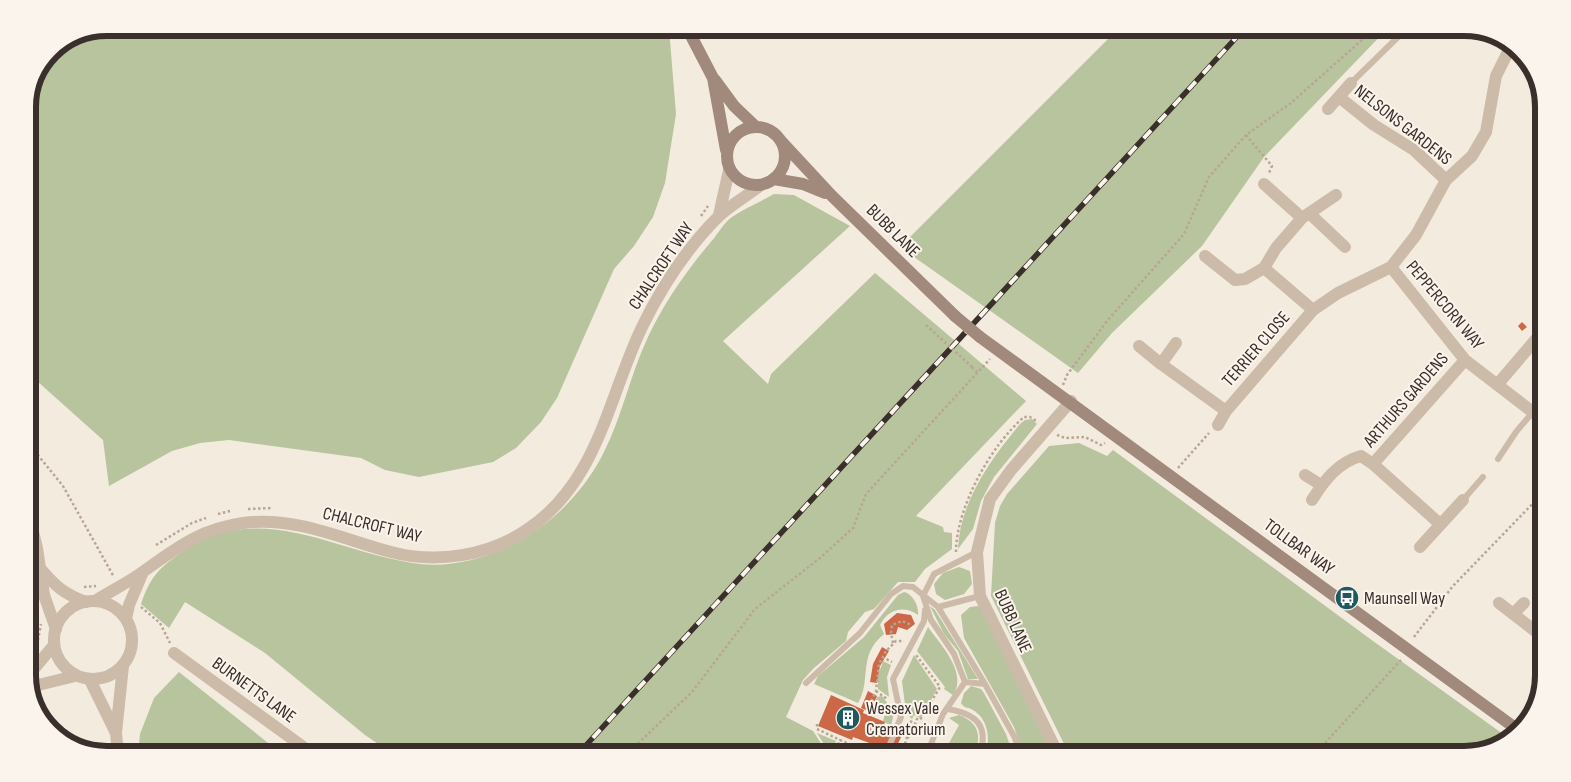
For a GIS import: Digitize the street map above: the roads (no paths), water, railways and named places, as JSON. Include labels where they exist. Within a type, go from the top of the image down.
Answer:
[{"type":"main road","points":[[691,36],[713,78],[734,106],[755,126],[773,132],[781,141],[785,157],[784,166],[774,179],[760,185],[746,184],[734,176],[730,170],[713,78]]},
{"type":"main road","points":[[726,152],[733,137],[747,128],[755,126]]},
{"type":"main road","name":"BUBB LANE","points":[[781,141],[832,196],[955,316],[998,351],[1060,393],[1107,429]]},
{"type":"main road","name":"BUBB LANE","points":[[774,179],[803,184],[832,196]]},
{"type":"main road","name":"TOLLBAR WAY","points":[[1107,429],[1412,643],[1513,726]]},
{"type":"street","name":"NELSONS GARDENS","points":[[1391,267],[1416,235],[1446,180],[1472,156],[1486,132],[1496,76],[1508,52]]},
{"type":"street","name":"NELSONS GARDENS","points":[[1328,109],[1351,83]]},
{"type":"street","name":"NELSONS GARDENS","points":[[1339,97],[1374,125],[1414,150],[1446,180]]},
{"type":"street","name":"CHALCROFT WAY","points":[[719,215],[730,170]]},
{"type":"street","points":[[1264,184],[1345,247]]},
{"type":"street","name":"CHALCROFT WAY","points":[[90,601],[115,581],[143,572],[186,541],[217,529],[245,523],[281,522],[299,525],[393,552],[428,557],[448,557],[483,550],[528,529],[553,509],[582,473],[590,458],[645,320],[681,261],[719,215],[760,185]]},
{"type":"street","points":[[1211,258],[1235,280],[1245,279],[1264,268],[1276,248],[1306,216],[1336,194]]},
{"type":"street","name":"TERRIER CLOSE","points":[[1218,425],[1226,411],[1313,310],[1338,293],[1391,267]]},
{"type":"street","name":"PEPPERCORN WAY","points":[[1391,267],[1465,360],[1535,415]]},
{"type":"street","name":"TERRIER CLOSE","points":[[1264,268],[1313,310]]},
{"type":"street","points":[[1497,385],[1535,340]]},
{"type":"street","points":[[1161,364],[1176,343]]},
{"type":"street","name":"TERRIER CLOSE","points":[[1139,346],[1226,411]]},
{"type":"street","name":"ARTHURS GARDENS","points":[[1373,464],[1465,360]]},
{"type":"street","name":"BUBB LANE","points":[[1054,746],[980,596],[977,552],[990,499],[1011,470],[1071,401]]},
{"type":"street","name":"ARTHURS GARDENS","points":[[1312,500],[1321,485],[1347,460],[1360,456],[1373,464],[1440,524]]},
{"type":"street","points":[[1305,475],[1321,485]]},
{"type":"street","points":[[1420,547],[1463,500]]},
{"type":"street","points":[[36,549],[44,594],[56,629]]},
{"type":"street","points":[[40,568],[53,584],[67,595],[109,604],[126,619],[130,626],[133,643],[124,666],[116,732],[117,746]]},
{"type":"street","points":[[126,619],[143,572]]},
{"type":"street","points":[[90,601],[67,611],[56,629],[54,645],[59,660],[76,676],[90,680],[108,677],[124,666]]},
{"type":"street","points":[[1499,603],[1535,630]]},
{"type":"street","points":[[1513,614],[1524,603]]},
{"type":"street","points":[[36,666],[54,645]]},
{"type":"street","name":"BURNETTS LANE","points":[[174,653],[302,746]]},
{"type":"street","points":[[37,685],[76,676]]},
{"type":"street","points":[[90,680],[116,732]]},
{"type":"lane","points":[[1351,83],[1399,36]]},
{"type":"lane","points":[[1498,459],[1516,432],[1532,413]]},
{"type":"lane","points":[[1463,500],[1483,477]]},
{"type":"lane","points":[[965,682],[954,654],[936,632],[923,596],[934,574],[977,552]]},
{"type":"lane","points":[[806,683],[860,633],[890,594],[902,586],[913,588],[938,607],[985,684],[1018,746]]},
{"type":"lane","points":[[938,607],[980,596]]},
{"type":"lane","points":[[889,746],[901,717],[893,678],[924,621],[926,607]]},
{"type":"lane","points":[[965,682],[985,684]]},
{"type":"lane","points":[[930,746],[943,714],[965,682]]},
{"type":"lane","points":[[948,709],[964,712],[977,720],[982,730],[982,746]]},
{"type":"railway","points":[[585,746],[1238,36]]},
{"type":"place","name":"Maunsell Way","points":[[1347,598]]},
{"type":"place","name":"Wessex Vale Crematorium","points":[[848,718]]}]
